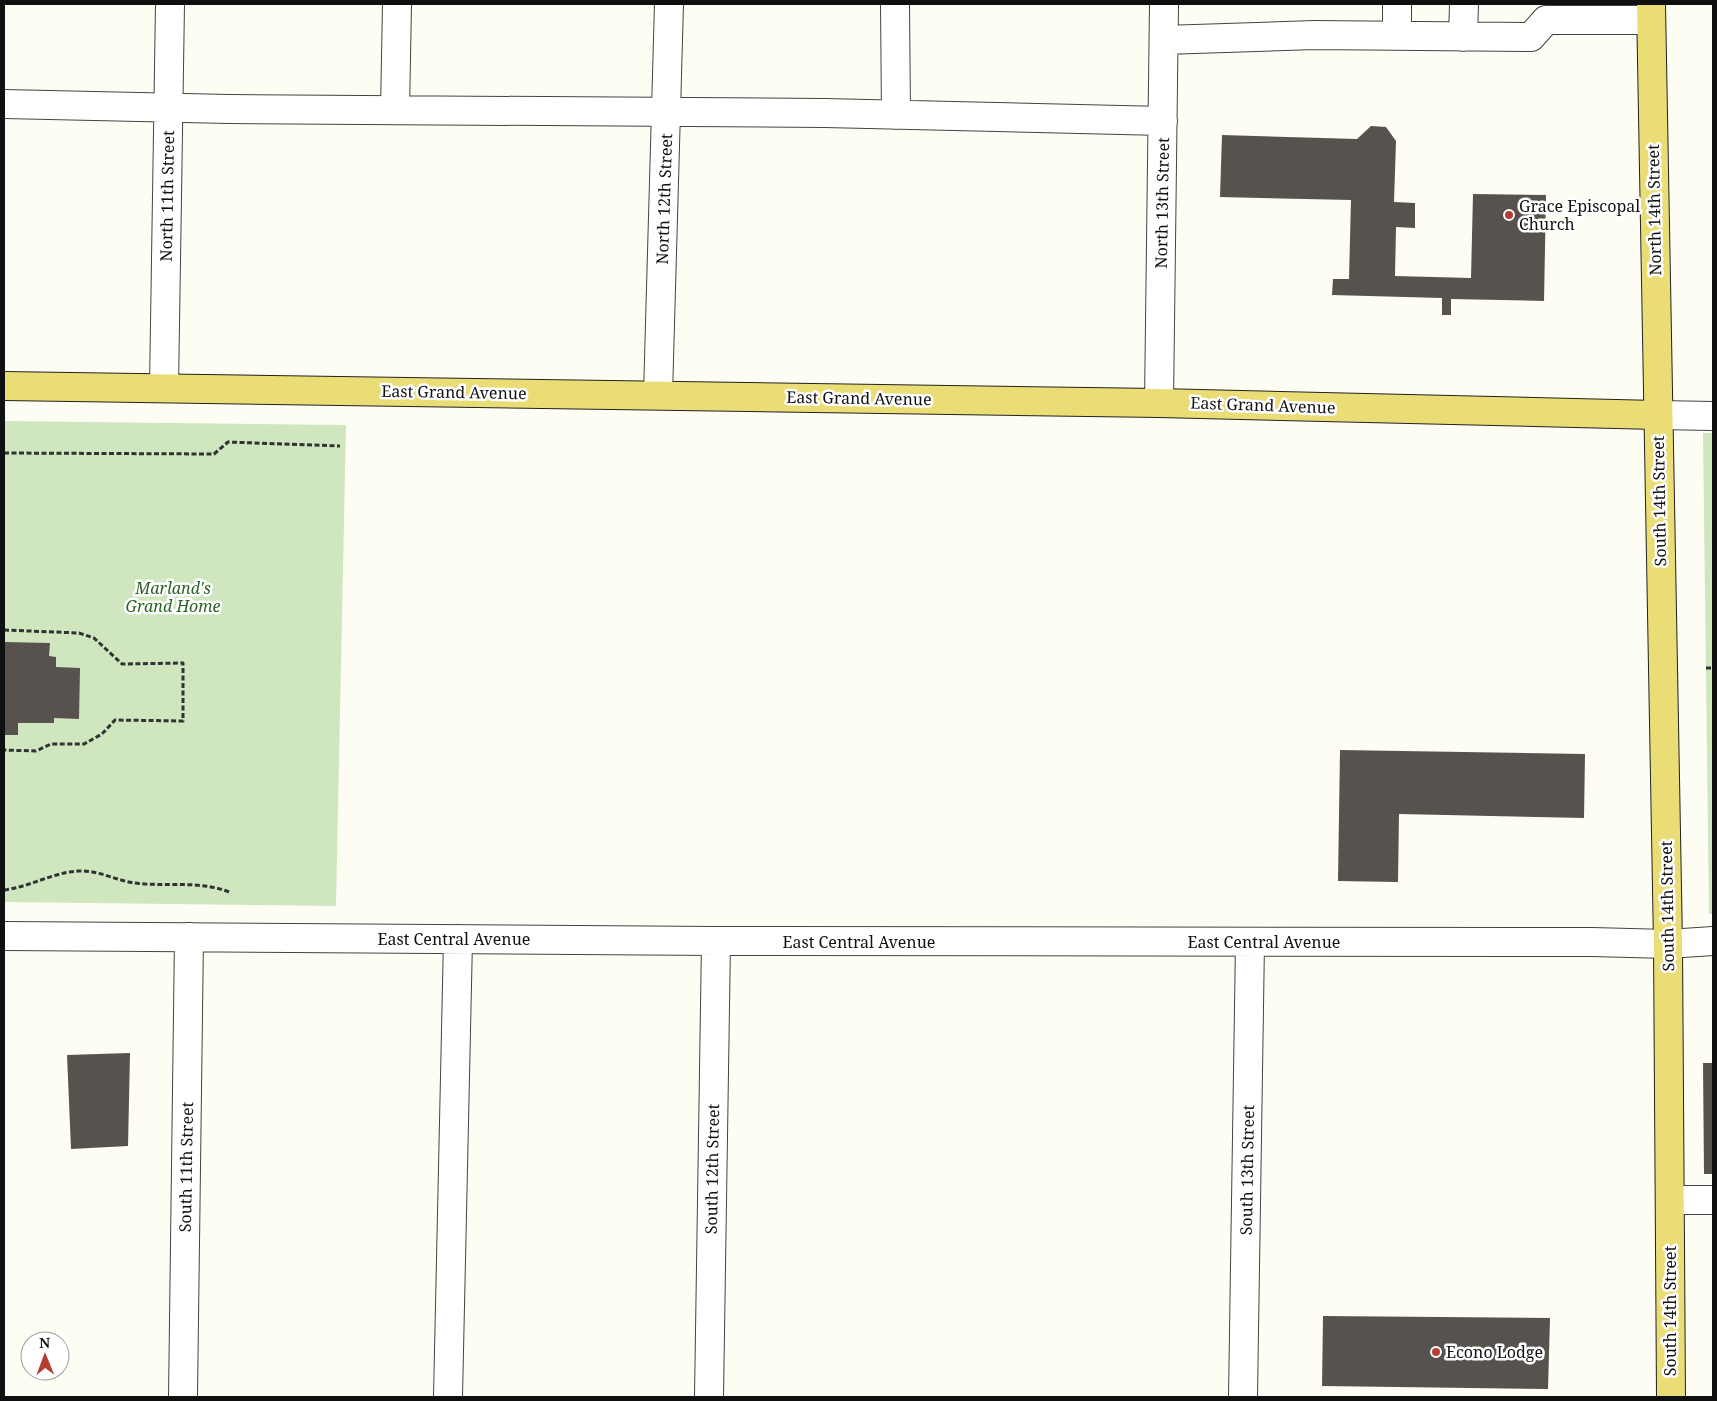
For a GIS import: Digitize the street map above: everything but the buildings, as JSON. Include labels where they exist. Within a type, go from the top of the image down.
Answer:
[{"type":"main road","name":"North 14th Street","points":[[1651,12],[1657,415]]},
{"type":"main road","name":"East Grand Avenue","points":[[4,386],[1159,402],[1657,415]]},
{"type":"main road","name":"South 14th Street","points":[[1657,415],[1668,944],[1671,1397]]},
{"type":"street","name":"North 11th Street","points":[[164,388],[170,4]]},
{"type":"street","points":[[395,110],[397,4]]},
{"type":"street","name":"North 12th Street","points":[[658,395],[669,4]]},
{"type":"street","points":[[896,4],[896,115]]},
{"type":"street","name":"North 13th Street","points":[[1159,402],[1164,4]]},
{"type":"street","points":[[1396,4],[1397,36]]},
{"type":"street","points":[[1463,37],[1464,4]]},
{"type":"street","points":[[1164,40],[1316,35],[1530,37],[1546,12],[1651,12]]},
{"type":"street","points":[[4,104],[168,106],[229,109],[666,110],[1163,121]]},
{"type":"street","name":"East Grand Avenue","points":[[1657,415],[1713,416]]},
{"type":"street","name":"East Central Avenue","points":[[4,936],[716,941],[1592,942],[1668,944],[1713,941]]},
{"type":"street","name":"South 11th Street","points":[[183,1397],[189,938]]},
{"type":"street","points":[[448,1397],[458,939]]},
{"type":"street","name":"South 12th Street","points":[[709,1397],[716,941]]},
{"type":"street","name":"South 13th Street","points":[[1243,1397],[1250,942]]},
{"type":"street","points":[[1670,1200],[1713,1200]]},
{"type":"path","points":[[4,453],[214,454],[228,442],[340,446]]},
{"type":"path","points":[[4,630],[79,633],[94,638],[122,664],[183,662],[183,721],[115,720],[102,734],[84,744],[51,744],[36,751],[4,750]]},
{"type":"path","points":[[1706,668],[1713,668]]},
{"type":"path","points":[[4,890],[19,888],[51,875],[79,871],[105,874],[131,882],[213,886],[229,892]]},
{"type":"green space","name":"Marland's Grand Home","points":[[4,421],[346,425],[336,906],[4,902]]},
{"type":"green space","points":[[1703,433],[1713,433],[1713,914],[1709,914]]},
{"type":"place","name":"Grace Episcopal Church","points":[[1509,215]]},
{"type":"place","name":"Econo Lodge","points":[[1436,1352]]}]
